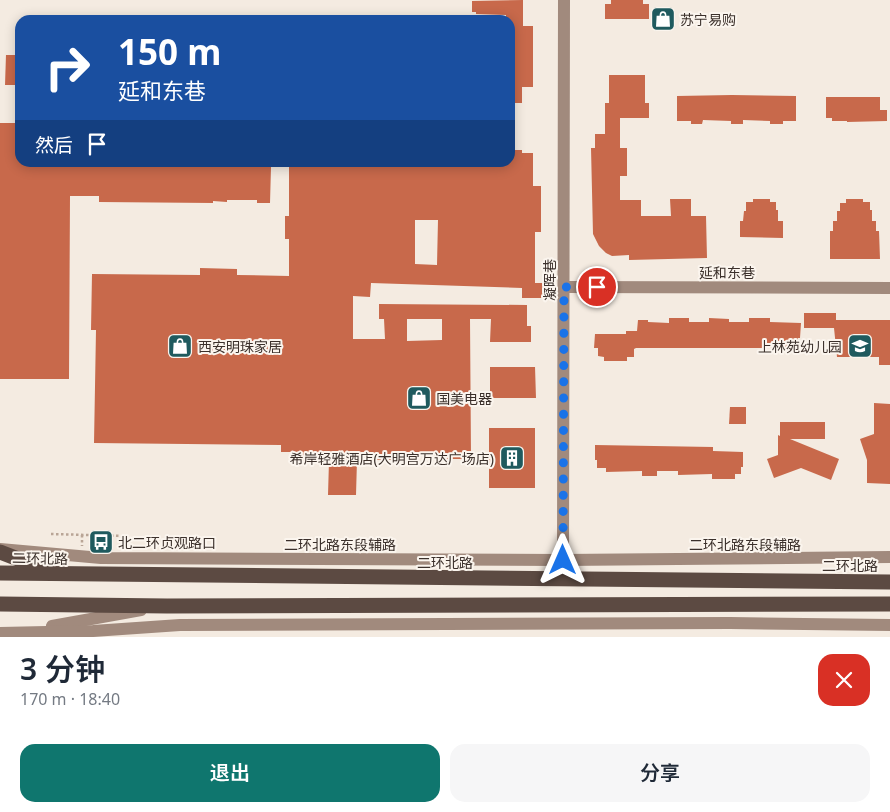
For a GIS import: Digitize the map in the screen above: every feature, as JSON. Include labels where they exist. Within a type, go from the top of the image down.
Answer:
[{"type":"highway","points":[[0,551],[60,575]]},
{"type":"highway","name":"二环北路","points":[[0,574],[890,582]]},
{"type":"highway","points":[[0,604],[167,606],[890,604]]},
{"type":"main road","name":"凝晖巷","points":[[563,560],[564,0]]},
{"type":"main road","name":"延和东巷","points":[[564,287],[890,288]]},
{"type":"main road","name":"二环北路东段辅路","points":[[0,551],[101,558],[563,560],[890,557]]},
{"type":"main road","points":[[6,633],[167,606]]},
{"type":"main road","points":[[6,633],[93,631],[190,625],[730,623],[890,626]]},
{"type":"path","points":[[51,534],[125,536]]},
{"type":"building","points":[[523,0],[523,26],[533,26],[533,87],[522,87],[522,103],[515,103],[515,15],[476,14],[476,12],[472,12],[472,1]]},
{"type":"building","points":[[611,0],[643,0],[643,4],[649,4],[649,19],[605,19],[605,4],[611,4]]},
{"type":"building","points":[[6,55],[15,55],[15,85],[5,85]]},
{"type":"building","points":[[609,75],[645,75],[645,103],[649,103],[649,118],[620,118],[620,148],[627,148],[627,176],[620,176],[620,200],[641,200],[641,216],[671,216],[670,199],[691,199],[691,216],[706,216],[707,258],[629,260],[629,255],[612,256],[599,246],[593,234],[591,148],[595,148],[595,134],[605,134],[605,103],[609,103]]},
{"type":"building","points":[[677,96],[796,96],[796,121],[770,124],[770,121],[743,120],[743,124],[731,124],[731,121],[703,120],[702,124],[691,124],[691,121],[677,121]]},
{"type":"building","points":[[826,97],[880,97],[880,110],[887,110],[887,121],[832,121],[832,118],[826,118]]},
{"type":"building","points":[[0,123],[15,123],[15,167],[271,167],[270,203],[257,203],[257,200],[227,200],[227,202],[213,201],[213,203],[99,202],[99,196],[70,196],[69,379],[0,379]]},
{"type":"building","points":[[515,150],[522,150],[522,153],[533,153],[533,186],[541,186],[541,232],[535,232],[535,283],[543,283],[543,298],[522,298],[522,288],[371,283],[370,297],[353,296],[353,339],[385,339],[384,319],[379,319],[379,304],[527,305],[527,326],[531,326],[531,342],[490,342],[491,319],[470,319],[471,459],[441,459],[441,456],[392,456],[392,460],[357,460],[356,495],[328,495],[329,461],[295,461],[295,452],[281,452],[281,445],[94,443],[96,330],[91,330],[92,274],[200,275],[200,268],[237,269],[237,275],[289,276],[289,239],[285,239],[285,216],[289,216],[289,167],[515,167]],"holes":[[[415,220],[438,220],[437,265],[415,264]],[[407,319],[442,319],[442,340],[407,341]]]},
{"type":"building","points":[[753,199],[770,199],[770,202],[776,202],[778,221],[783,221],[783,238],[740,237],[740,221],[743,221],[746,202],[753,202]]},
{"type":"building","points":[[846,199],[863,199],[863,202],[870,202],[872,221],[876,221],[876,231],[879,231],[880,259],[830,259],[830,231],[833,231],[833,221],[837,221],[837,211],[840,211],[840,203],[846,203]]},
{"type":"building","points":[[804,313],[836,313],[836,320],[890,320],[890,365],[879,365],[879,357],[837,357],[834,328],[804,328]]},
{"type":"building","points":[[669,318],[689,318],[689,322],[709,322],[709,318],[729,319],[729,322],[749,322],[749,318],[770,318],[770,322],[801,323],[800,338],[798,338],[798,344],[792,344],[792,348],[636,348],[634,349],[634,357],[627,357],[627,361],[604,361],[604,357],[598,356],[598,348],[594,348],[595,334],[626,334],[626,331],[637,331],[638,320],[669,323]]},
{"type":"building","points":[[490,367],[535,367],[536,398],[490,398]]},
{"type":"building","points":[[874,403],[890,404],[890,484],[867,483],[867,460],[860,439],[874,434]]},
{"type":"building","points":[[730,407],[746,407],[746,424],[729,424]]},
{"type":"building","points":[[780,422],[825,422],[825,439],[790,439],[839,459],[831,480],[801,468],[774,478],[767,459],[778,455]]},
{"type":"building","name":"希岸轻雅酒店(大明宫万达广场店)","points":[[489,428],[535,428],[535,488],[489,488]]},
{"type":"building","points":[[595,445],[713,447],[713,451],[743,452],[743,467],[741,467],[741,474],[735,474],[735,479],[712,479],[712,474],[678,475],[678,471],[657,471],[657,476],[642,476],[642,471],[606,472],[606,468],[597,468]]},
{"type":"place","name":"苏宁易购","points":[[663,19]]},
{"type":"place","name":"西安明珠家居","points":[[180,346]]},
{"type":"place","name":"上林苑幼儿园","points":[[860,346]]},
{"type":"place","name":"国美电器","points":[[419,398]]},
{"type":"place","name":"希岸轻雅酒店(大明宫万达广场店)","points":[[512,458]]},
{"type":"place","name":"北二环贞观路口","points":[[101,542]]},
{"type":"route","points":[[563,560],[564,287],[597,287]]}]
